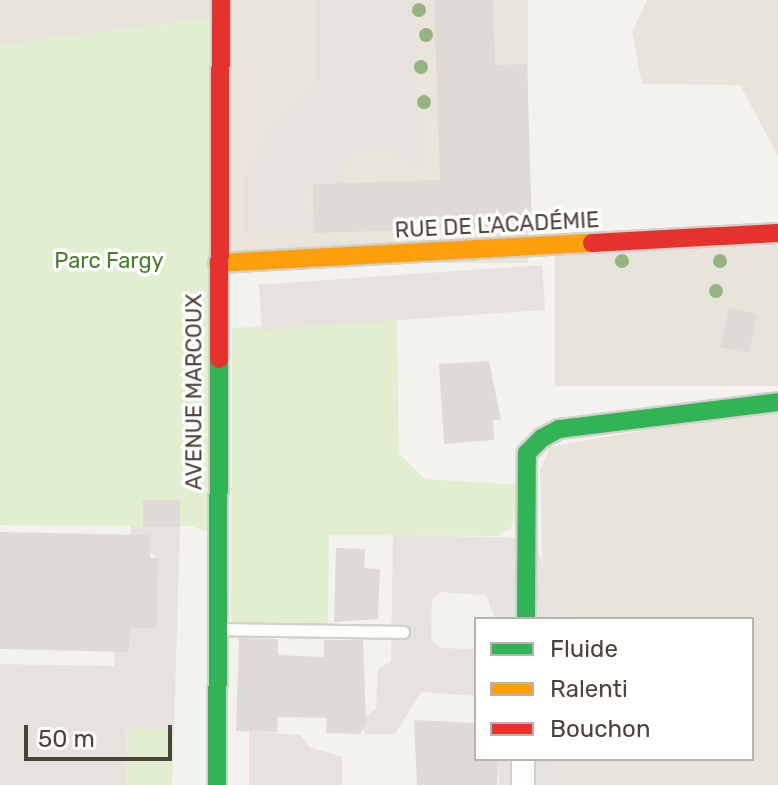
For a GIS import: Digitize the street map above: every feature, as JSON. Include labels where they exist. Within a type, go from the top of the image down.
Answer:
[{"type":"street","name":"AVENUE MARCOUX","points":[[217,785],[221,0]]},
{"type":"street","name":"RUE DE L'ACADÉMIE","points":[[218,263],[778,233]]},
{"type":"street","points":[[526,617],[527,453],[542,438],[559,429],[778,402]]},
{"type":"street","points":[[523,761],[523,785]]},
{"type":"lane","points":[[217,629],[403,632]]},
{"type":"shaded area","points":[[0,0],[221,0],[220,17],[0,45]]},
{"type":"shaded area","points":[[221,0],[528,0],[528,263],[221,263]]},
{"type":"shaded area","points":[[315,0],[414,0],[419,169],[391,151],[358,150],[345,163],[345,183],[308,185],[300,209],[314,214],[314,233],[244,234],[245,177],[272,126],[315,83]]},
{"type":"shaded area","points":[[647,0],[778,0],[778,156],[740,85],[642,84],[632,32]]},
{"type":"shaded area","points":[[555,245],[778,245],[778,386],[555,386]]},
{"type":"shaded area","points":[[542,265],[545,310],[262,330],[259,285]]},
{"type":"shaded area","points":[[778,406],[778,785],[541,785],[541,761],[754,761],[754,617],[544,617],[540,470],[550,447]]},
{"type":"shaded area","points":[[130,526],[180,527],[174,730],[127,728],[126,785],[0,785],[0,664],[114,666],[115,651],[129,651],[130,628],[157,627],[158,558],[131,539]]},
{"type":"shaded area","points":[[393,535],[535,538],[556,617],[494,617],[486,595],[440,592],[432,599],[431,640],[440,648],[474,649],[474,696],[421,692],[395,734],[365,734],[360,722],[376,708],[378,669],[391,661]]},
{"type":"shaded area","points":[[249,731],[300,735],[310,747],[342,757],[342,785],[249,785]]},
{"type":"shaded area","points":[[499,761],[555,761],[555,785],[499,785]]},
{"type":"green space","name":"Parc Fargy","points":[[220,17],[217,535],[192,526],[0,525],[0,45]]},
{"type":"green space","points":[[397,319],[399,453],[425,479],[524,485],[511,528],[499,536],[329,535],[328,624],[231,624],[232,328]]},
{"type":"green space","points":[[127,728],[174,730],[172,785],[125,785]]},
{"type":"building","points":[[434,0],[493,0],[495,65],[527,64],[532,226],[314,233],[313,184],[440,180]]},
{"type":"building","points":[[729,308],[757,314],[749,353],[721,347]]},
{"type":"building","points":[[489,361],[501,420],[493,420],[494,440],[444,444],[439,364]]},
{"type":"building","points":[[143,500],[180,500],[180,527],[143,527]]},
{"type":"building","points":[[0,532],[150,535],[150,558],[158,558],[157,628],[130,628],[129,652],[0,649]]},
{"type":"building","points":[[336,548],[365,549],[364,568],[380,569],[378,619],[334,622]]},
{"type":"building","points":[[239,638],[278,639],[278,655],[324,657],[324,640],[363,640],[366,722],[360,734],[326,733],[327,718],[278,717],[277,732],[236,731]]},
{"type":"building","points":[[414,720],[474,723],[474,761],[499,761],[497,785],[417,785]]},
{"type":"traffic: fast","points":[[217,785],[219,359]]},
{"type":"traffic: fast","points":[[526,617],[527,453],[542,438],[559,429],[778,402]]},
{"type":"traffic: slow","points":[[218,263],[592,243]]},
{"type":"traffic: jam","points":[[219,359],[221,0]]},
{"type":"traffic: jam","points":[[592,243],[778,233]]}]
